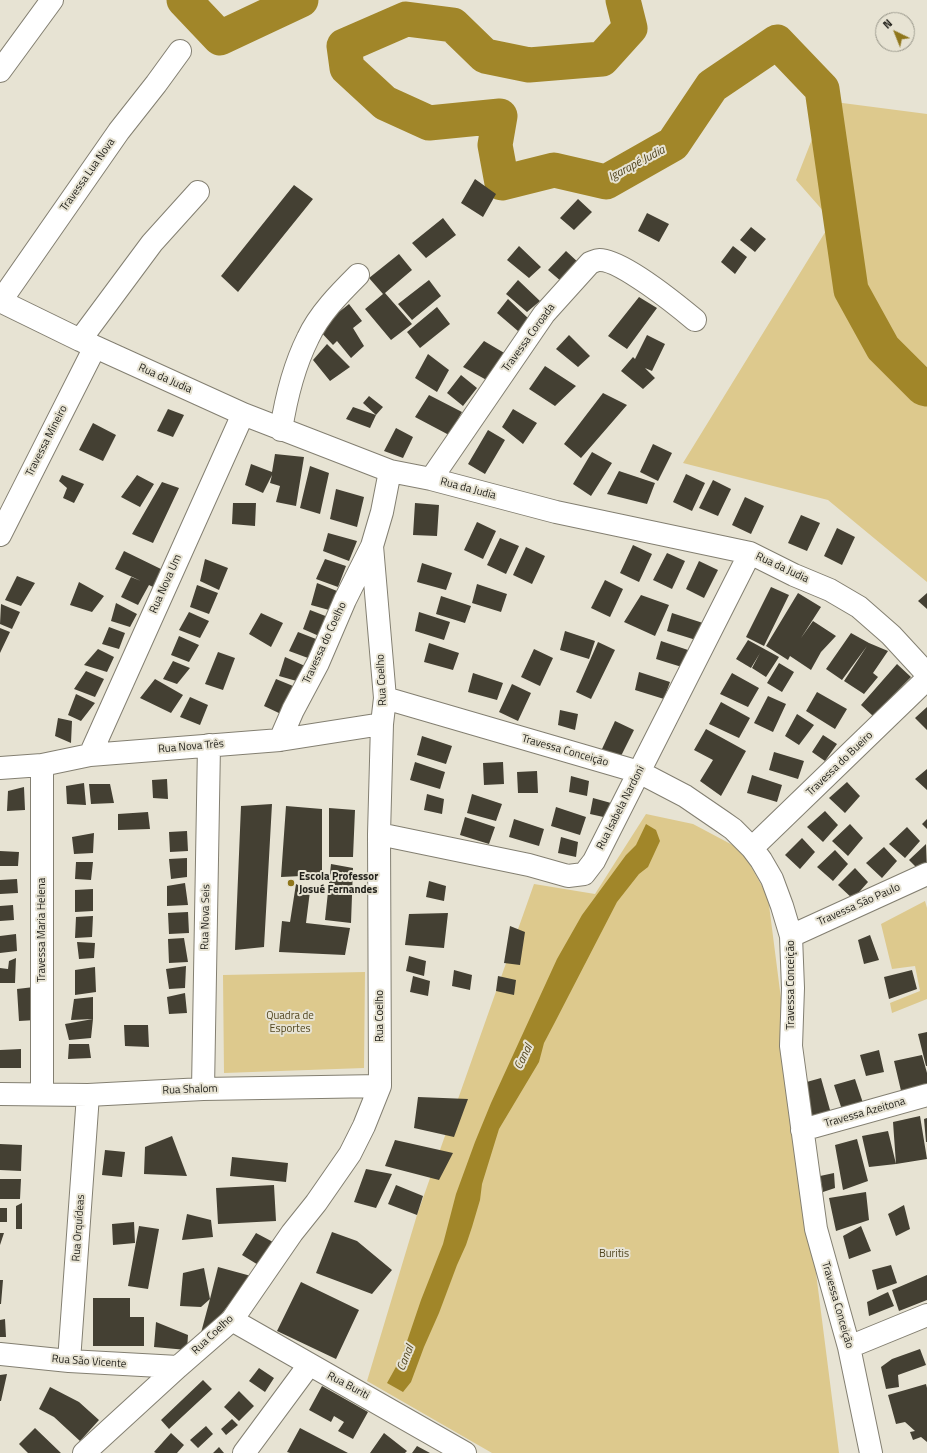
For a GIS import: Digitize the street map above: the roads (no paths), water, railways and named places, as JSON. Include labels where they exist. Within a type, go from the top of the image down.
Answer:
[{"type":"street","points":[[0,71],[52,0]]},
{"type":"street","name":"Travessa Lua Nova","points":[[0,302],[118,131],[156,84],[180,51]]},
{"type":"street","name":"Travessa Mineiro","points":[[0,535],[88,344],[152,243],[198,192]]},
{"type":"street","name":"Travessa Coroada","points":[[430,479],[544,314],[590,263],[598,260],[607,261],[623,269],[669,298],[695,320]]},
{"type":"street","points":[[281,430],[286,401],[308,337],[338,294],[358,275]]},
{"type":"street","name":"Rua da Judia","points":[[0,302],[88,344],[243,414],[390,471],[430,479],[556,512],[750,553],[794,575],[830,590],[859,607],[891,635],[927,674]]},
{"type":"street","name":"Rua Nova Um","points":[[90,755],[243,414]]},
{"type":"street","name":"Rua Coelho","points":[[84,1453],[232,1320],[292,1233],[316,1203],[350,1154],[364,1126],[380,1086],[379,834],[382,724],[385,698],[372,546],[382,512],[390,471]]},
{"type":"street","name":"Travessa do Coelho","points":[[280,740],[292,710],[318,662],[345,600],[372,546]]},
{"type":"street","name":"Rua Isabela Nardoni","points":[[379,834],[529,865],[568,876],[584,874],[594,861],[750,553]]},
{"type":"street","name":"Travessa do Bueiro","points":[[752,848],[927,679]]},
{"type":"street","name":"Travessa Conceição","points":[[385,698],[640,772],[685,796],[733,829],[752,848],[761,860],[772,879],[791,936],[793,988],[791,1046],[816,1229],[850,1347],[871,1453]]},
{"type":"street","name":"Rua Nova Três","points":[[0,768],[42,765],[90,755],[280,740],[382,724]]},
{"type":"street","name":"Rua Nova Seis","points":[[203,1089],[209,745]]},
{"type":"street","name":"Travessa Maria Helena","points":[[42,765],[42,1094]]},
{"type":"street","name":"Travessa São Paulo","points":[[791,936],[927,874]]},
{"type":"street","name":"Rua Shalom","points":[[0,1094],[88,1095],[203,1089],[380,1086]]},
{"type":"street","name":"Rua Orquídeas","points":[[69,1361],[88,1095]]},
{"type":"street","name":"Travessa Azeitona","points":[[802,1130],[927,1095]]},
{"type":"street","points":[[850,1347],[927,1315]]},
{"type":"street","name":"Rua Buriti","points":[[232,1320],[309,1366],[382,1405],[465,1453]]},
{"type":"street","name":"Rua São Vicente","points":[[0,1354],[69,1361],[178,1367]]},
{"type":"street","points":[[244,1453],[309,1366]]},
{"type":"water","name":"Canal","points":[[646,824],[656,830],[660,841],[648,867],[639,874],[617,902],[544,1043],[539,1062],[499,1129],[482,1184],[480,1200],[466,1245],[411,1382],[403,1392],[387,1383],[402,1356],[421,1300],[443,1244],[456,1194],[491,1103],[557,959],[582,915],[626,855],[636,845]]},
{"type":"waterway","name":"Igarapé Judia","points":[[184,0],[220,38],[301,0]]},
{"type":"waterway","name":"Igarapé Judia","points":[[623,0],[630,28],[602,59],[529,65],[485,56],[453,25],[406,19],[344,46],[347,68],[385,103],[429,123],[500,116],[495,145],[502,183],[554,170],[606,182],[673,144],[712,86],[777,42],[822,89],[851,290],[883,348],[923,388],[927,389]]},
{"type":"place","name":"Escola Professor Josué Fernandes","points":[[291,883]]},
{"type":"park label","name":"Quadra de Esportes","points":[[290,1022]]},
{"type":"park label","name":"Buritis","points":[[614,1254]]}]
